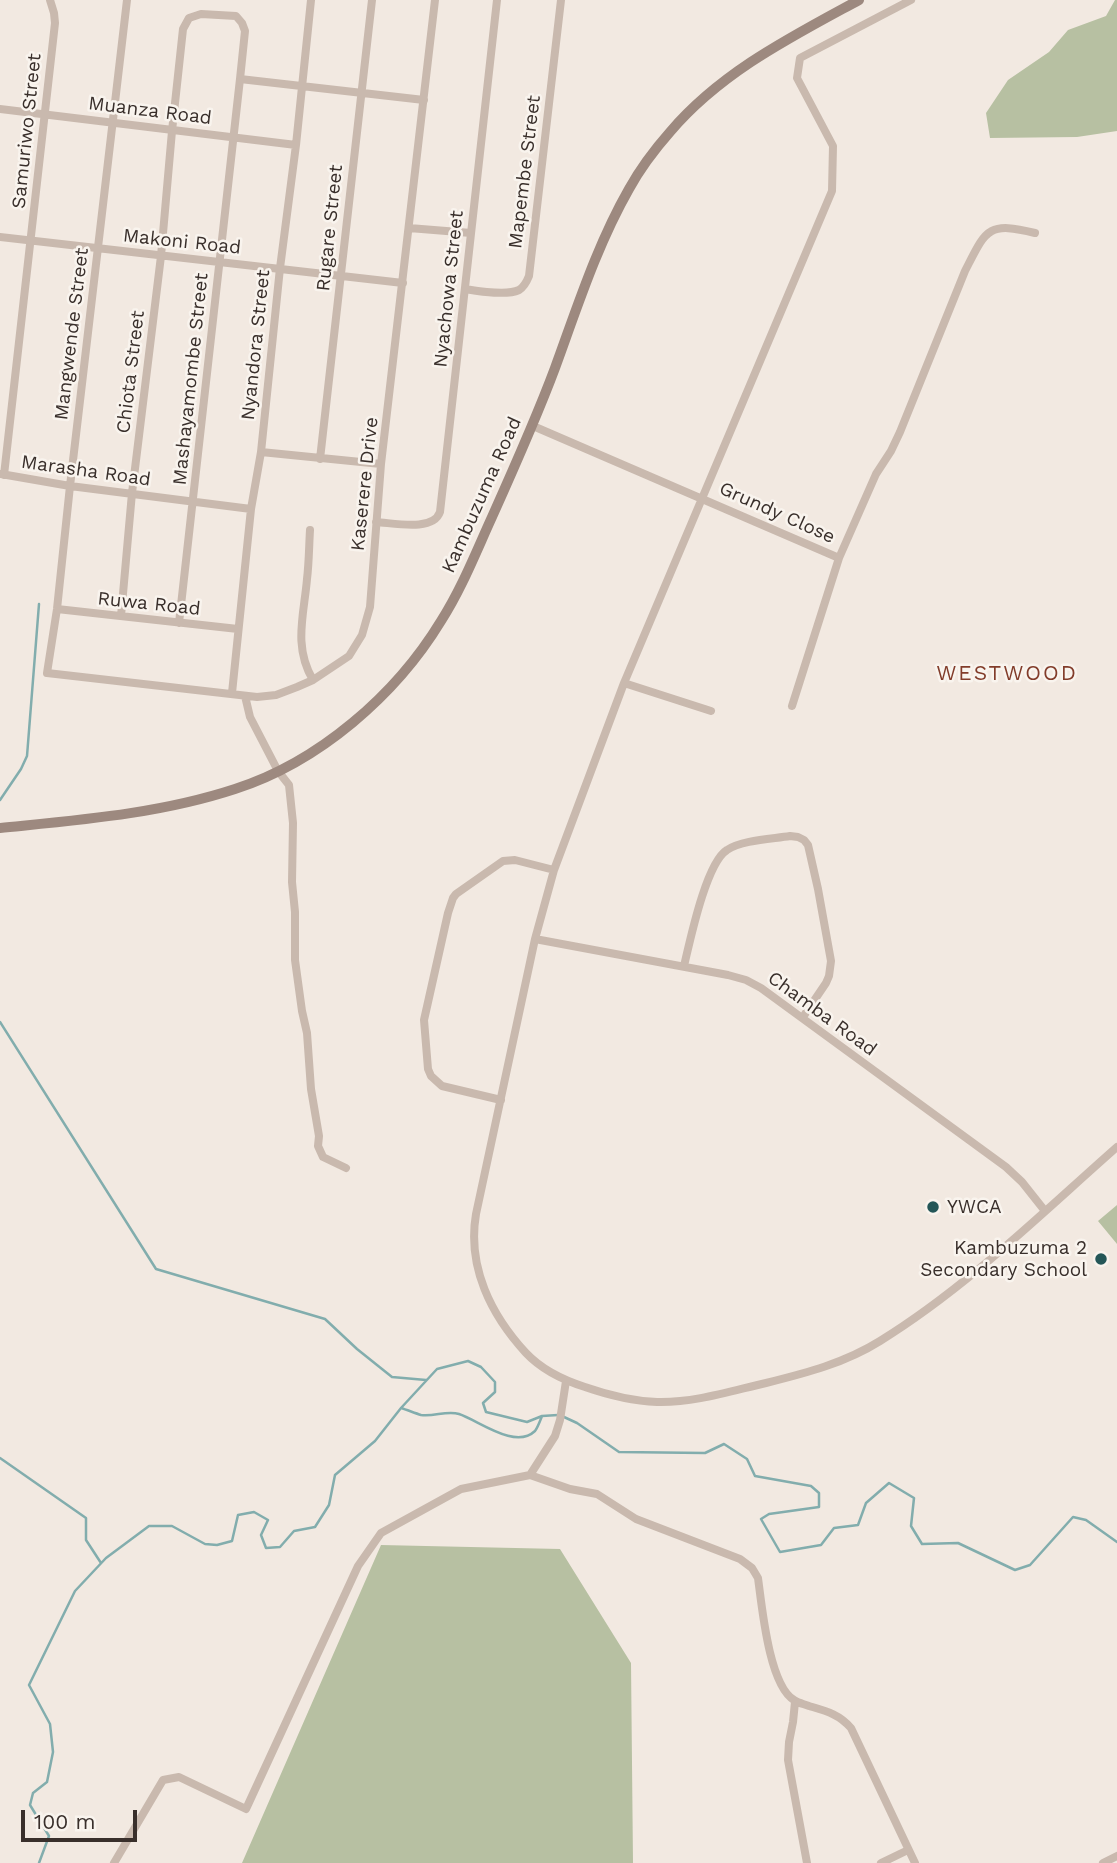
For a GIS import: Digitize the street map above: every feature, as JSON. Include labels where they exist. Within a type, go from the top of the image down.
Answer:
[{"type":"main road","name":"Kambuzuma Road","points":[[0,828],[121,814],[189,802],[239,788],[306,756],[382,697],[414,661],[442,621],[462,583],[533,426],[601,248],[630,187],[669,133],[706,95],[752,60],[859,0]]},
{"type":"street","name":"Samuriwo Street","points":[[2,475],[55,23],[50,0]]},
{"type":"street","name":"Mangwende Street","points":[[47,673],[57,609],[127,0]]},
{"type":"street","name":"Nyandora Street","points":[[232,693],[311,0]]},
{"type":"street","name":"Rugare Street","points":[[320,459],[372,0]]},
{"type":"street","name":"Kaserere Drive","points":[[47,673],[265,697],[313,680],[349,656],[362,635],[370,607],[381,464],[435,0]]},
{"type":"street","name":"Nyachowa Street","points":[[376,522],[430,524],[439,517],[497,0]]},
{"type":"street","name":"Mapembe Street","points":[[465,289],[516,292],[522,288],[529,276],[561,0]]},
{"type":"street","points":[[911,0],[800,58],[797,78],[833,146],[832,191],[624,683],[554,870],[534,939],[474,1225],[475,1262],[491,1303],[511,1335],[542,1367],[566,1381],[606,1394],[649,1401],[696,1398],[738,1390],[828,1366],[878,1343],[935,1305],[1117,1147]]},
{"type":"street","name":"Chiota Street","points":[[121,616],[183,29],[189,18],[201,14],[236,16],[242,23],[245,31],[240,79]]},
{"type":"street","points":[[240,79],[424,100]]},
{"type":"street","name":"Mashayamombe Street","points":[[179,623],[240,79]]},
{"type":"street","name":"Muanza Road","points":[[0,108],[296,145]]},
{"type":"street","points":[[409,228],[471,233]]},
{"type":"street","points":[[792,706],[839,558],[876,474],[900,432],[965,271],[985,235],[995,228],[1015,228],[1035,233]]},
{"type":"street","name":"Makoni Road","points":[[0,237],[403,283]]},
{"type":"street","name":"Grundy Close","points":[[533,426],[839,558]]},
{"type":"street","points":[[261,452],[381,464]]},
{"type":"street","name":"Marasha Road","points":[[2,475],[251,509]]},
{"type":"street","points":[[310,530],[301,648],[307,670],[313,680]]},
{"type":"street","name":"Ruwa Road","points":[[57,609],[238,629]]},
{"type":"street","points":[[624,683],[711,711]]},
{"type":"street","points":[[245,696],[250,718],[278,771],[289,785],[293,823],[295,960],[307,1034],[318,1146],[323,1157],[346,1168]]},
{"type":"street","points":[[684,967],[702,900],[712,870],[720,856],[740,844],[798,836],[804,840],[810,851],[831,961],[829,976],[803,1017]]},
{"type":"street","points":[[501,1100],[442,1086],[428,1069],[424,1020],[448,913],[456,894],[503,860],[516,860],[554,870]]},
{"type":"street","name":"Chamba Road","points":[[534,939],[746,980],[803,1017],[1006,1167],[1045,1211]]},
{"type":"street","points":[[530,1475],[552,1443],[561,1420],[566,1381]]},
{"type":"street","points":[[114,1863],[163,1780],[178,1777],[246,1809],[358,1566],[381,1533],[461,1489],[530,1475],[570,1489],[597,1494],[636,1519],[697,1541],[747,1563],[752,1568],[758,1578],[777,1678],[784,1691],[795,1702],[837,1715],[851,1728],[915,1863]]},
{"type":"street","points":[[795,1702],[788,1760],[807,1863]]},
{"type":"street","points":[[881,1863],[908,1850]]},
{"type":"street","points":[[1103,1863],[1117,1856]]},
{"type":"green space","points":[[1115,0],[1117,131],[1077,137],[990,138],[986,113],[1008,80],[1049,52],[1068,30],[1106,16]]},
{"type":"green space","points":[[1117,1205],[1117,1244],[1098,1221]]},
{"type":"green space","points":[[381,1545],[560,1549],[631,1663],[633,1863],[242,1863]]},
{"type":"waterway","points":[[0,800],[27,756],[39,604]]},
{"type":"waterway","points":[[0,1022],[156,1269],[325,1319],[392,1377],[426,1380]]},
{"type":"waterway","points":[[39,1863],[49,1836],[30,1805],[33,1793],[47,1782],[53,1752],[50,1724],[29,1685],[75,1591],[106,1558],[149,1526],[172,1526],[205,1544],[217,1545],[232,1541],[238,1515],[254,1512],[268,1520],[261,1535],[266,1548],[280,1547],[294,1531],[315,1527],[329,1505],[335,1475],[375,1441],[437,1369],[468,1361],[481,1367],[495,1382],[495,1392],[483,1403],[486,1412],[527,1422],[542,1416],[558,1415]]},
{"type":"waterway","points":[[401,1408],[421,1415],[459,1414],[507,1436],[517,1437],[527,1436],[535,1431],[542,1416]]},
{"type":"waterway","points":[[564,1417],[619,1452],[705,1453],[724,1444],[747,1459],[755,1476],[811,1486],[819,1493],[819,1507],[769,1514],[761,1519],[780,1552],[821,1545],[834,1528],[858,1525],[866,1503],[889,1483],[914,1498],[911,1526],[922,1544],[958,1543],[1015,1570],[1030,1565],[1073,1517],[1086,1520],[1117,1542]]},
{"type":"waterway","points":[[0,1458],[86,1518],[86,1540],[101,1563]]},
{"type":"place","name":"YWCA","points":[[933,1207]]},
{"type":"place","name":"Kambuzuma 2 Secondary School","points":[[1101,1259]]},
{"type":"district","name":"WESTWOOD","points":[[1007,674]]}]
